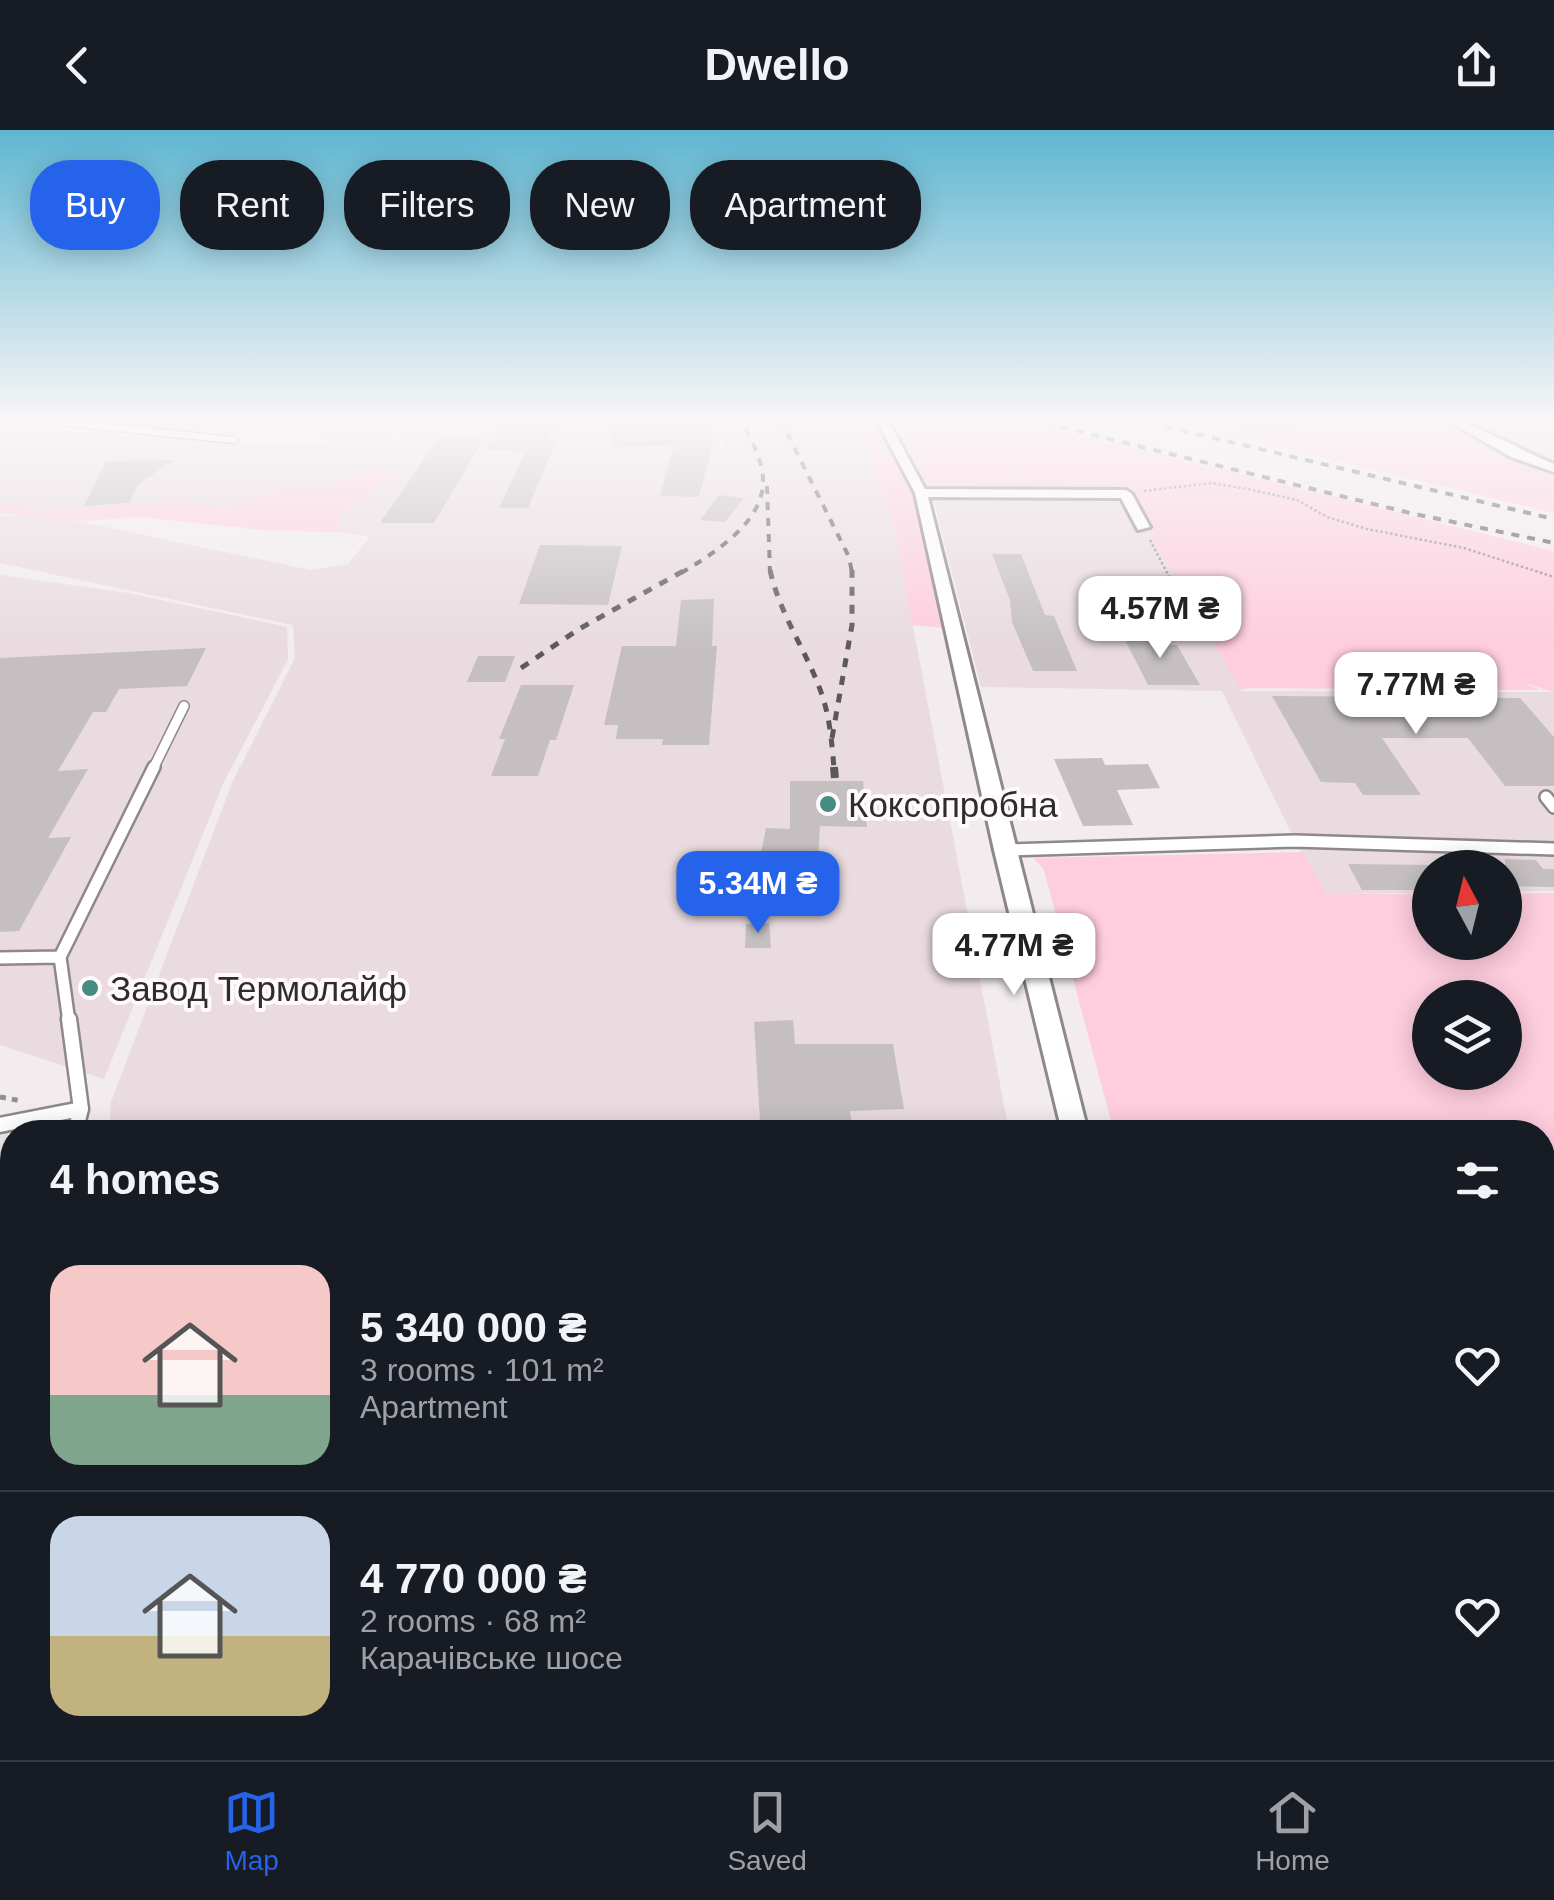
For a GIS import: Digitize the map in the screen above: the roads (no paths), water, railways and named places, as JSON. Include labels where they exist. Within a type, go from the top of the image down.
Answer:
[{"type":"street","points":[[920,495],[1072,1120]]},
{"type":"street","points":[[1127,495],[1143,526]]},
{"type":"lane","points":[[78,1120],[81,1109],[60,957],[184,706]]},
{"type":"lane","points":[[1546,796],[1554,808]]},
{"type":"lane","points":[[1004,850],[1295,841],[1554,849]]},
{"type":"lane","points":[[0,958],[60,957]]},
{"type":"lane","points":[[25,1120],[81,1109]]},
{"type":"railway","points":[[681,573],[735,535],[756,509],[761,495]]},
{"type":"railway","points":[[767,495],[770,573]]},
{"type":"railway","points":[[818,495],[849,557],[852,573]]},
{"type":"railway","points":[[1337,495],[1554,543]]},
{"type":"railway","points":[[1453,495],[1554,519]]},
{"type":"railway","points":[[521,668],[579,629],[685,570]]},
{"type":"railway","points":[[770,570],[824,701],[834,769]]},
{"type":"railway","points":[[832,738],[852,625],[852,573]]},
{"type":"railway","points":[[834,767],[835,779]]},
{"type":"place","name":"Коксопробна","points":[[828,804]]},
{"type":"place","name":"Завод Термолайф","points":[[90,988]]}]
